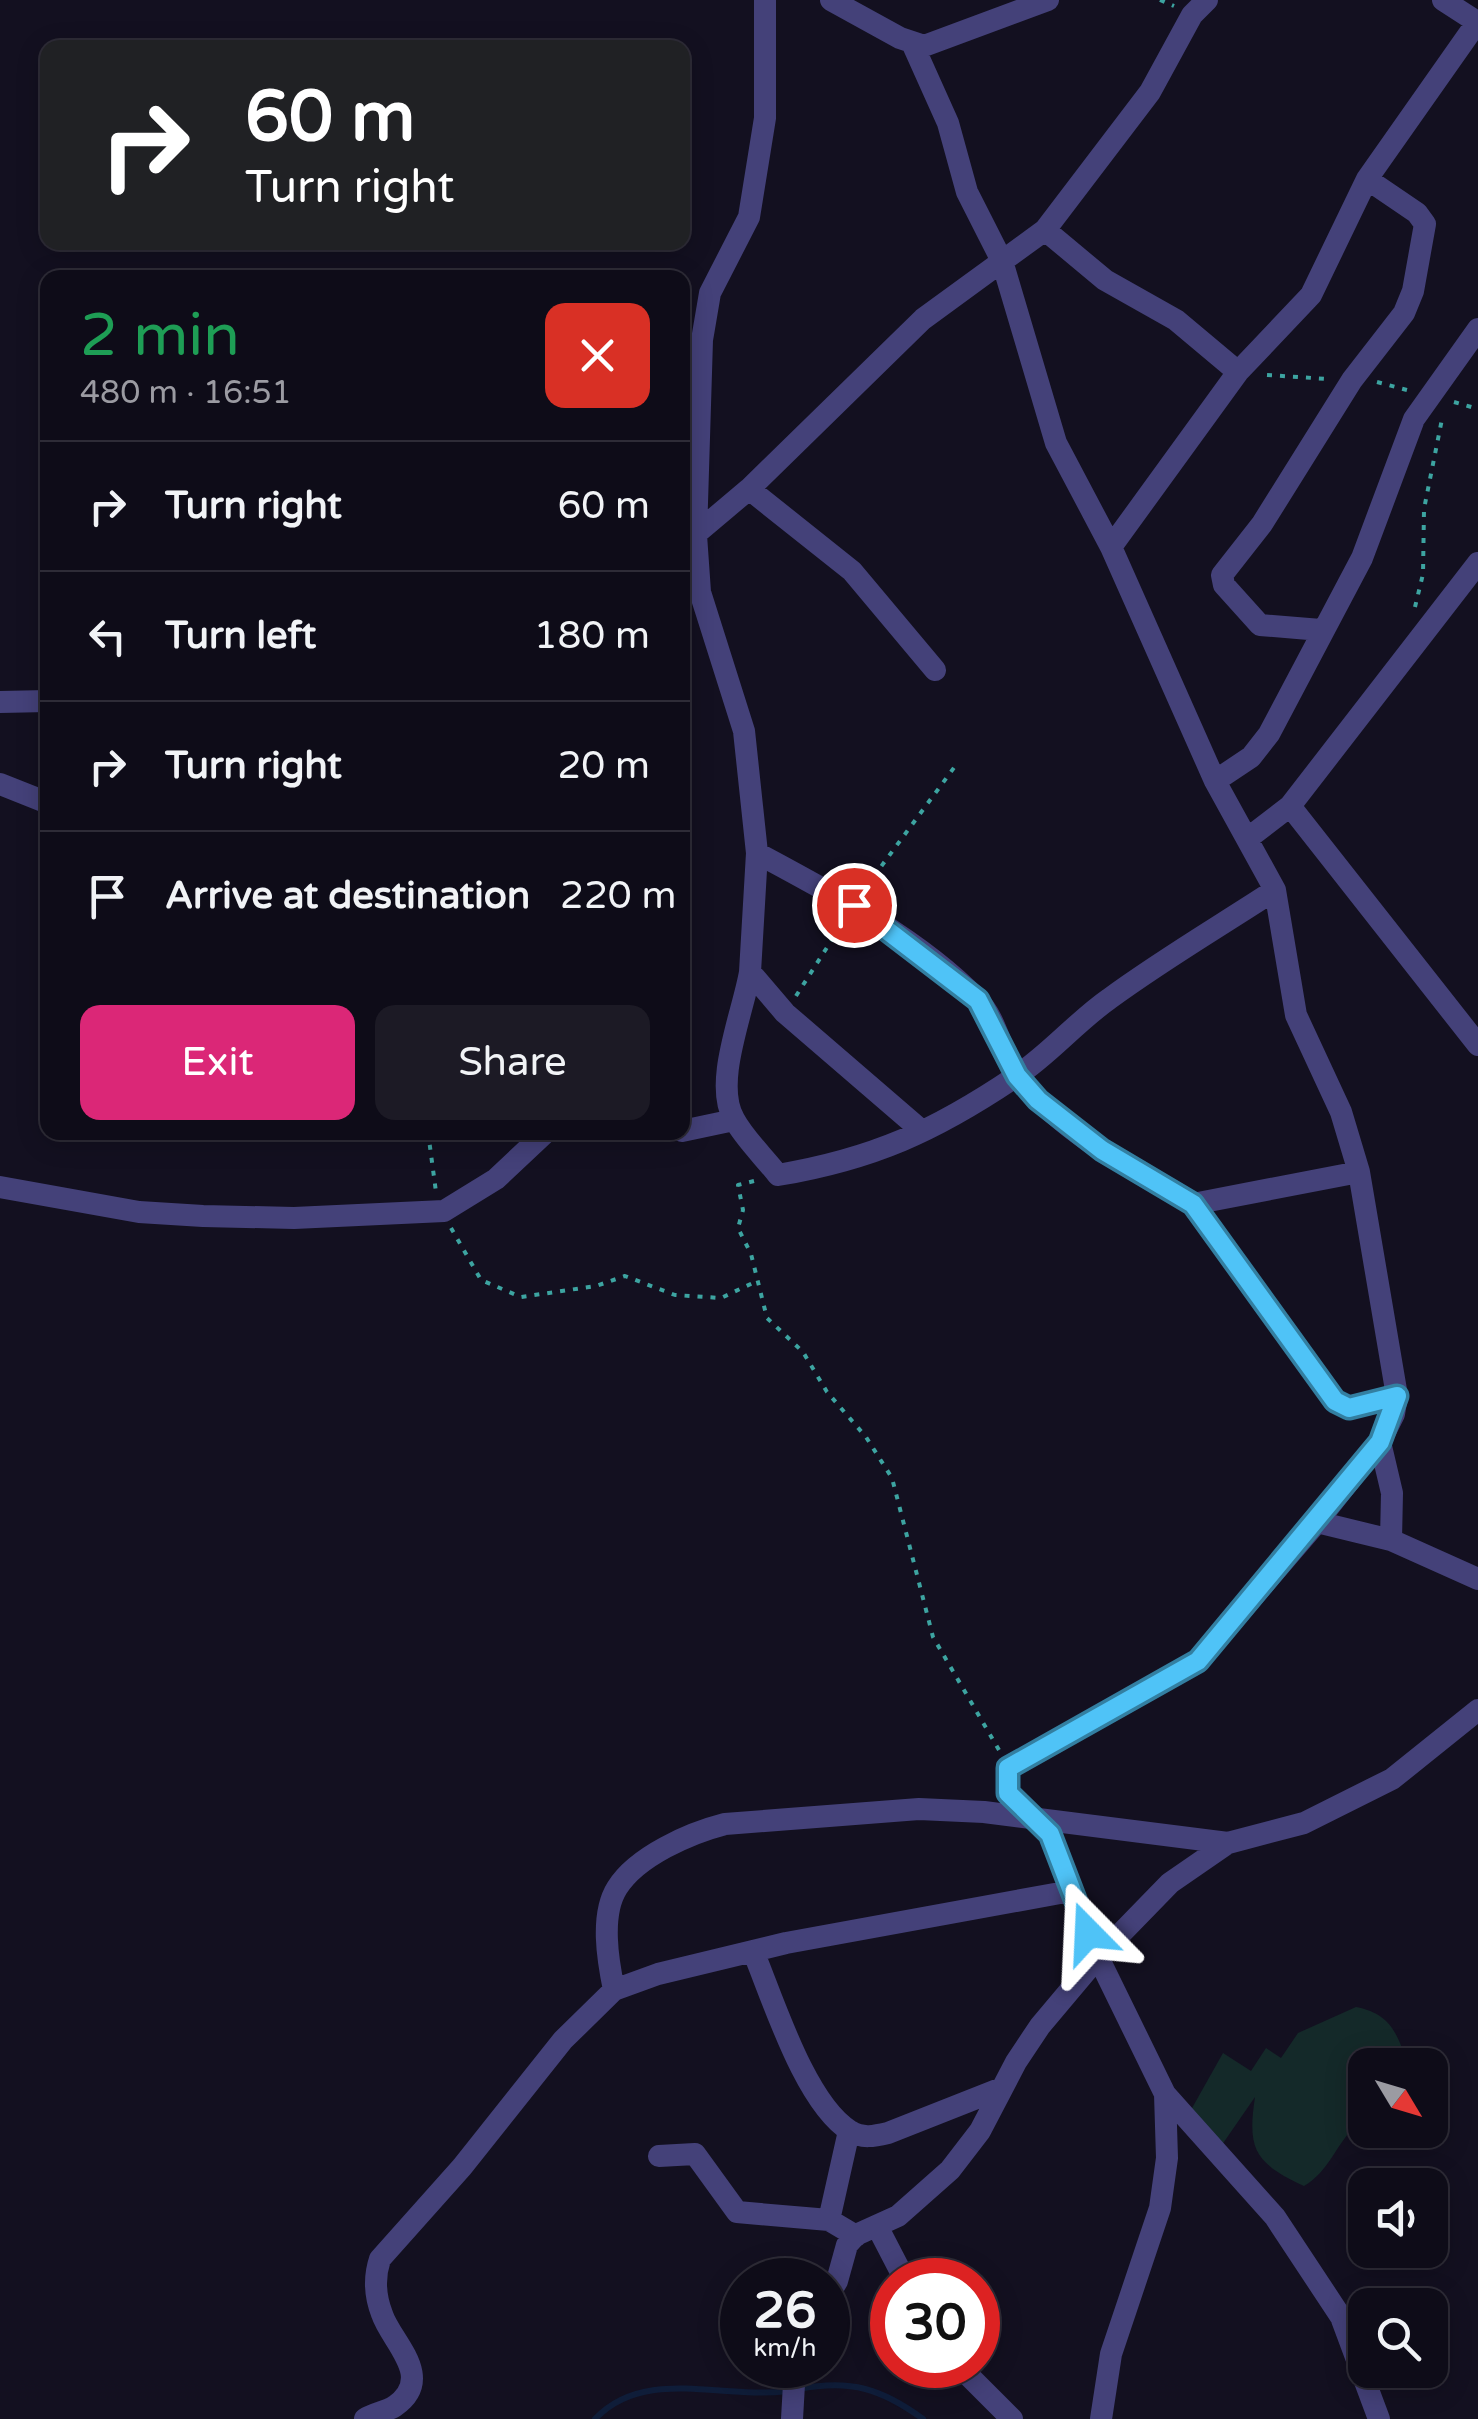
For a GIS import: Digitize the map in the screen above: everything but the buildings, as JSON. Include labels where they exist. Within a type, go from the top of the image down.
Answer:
[{"type":"street","points":[[766,0],[765,118],[749,217],[710,293],[702,340],[690,538],[700,592],[744,731],[757,853],[750,972],[726,1076],[726,1099],[734,1120],[778,1175],[844,1164],[888,1150],[1017,1076],[1107,1000],[1275,890]]},
{"type":"street","points":[[830,0],[913,45],[924,46],[1048,0]]},
{"type":"street","points":[[690,538],[749,489],[923,319],[1045,230],[1150,92],[1192,15],[1207,0]]},
{"type":"street","points":[[1110,547],[1238,372],[1311,295],[1367,178],[1478,21],[1443,0]]},
{"type":"street","points":[[913,45],[948,123],[967,192],[1002,261],[1056,443],[1110,547],[1215,782],[1275,890],[1296,1015],[1341,1112],[1359,1172],[1397,1396],[1380,1442],[1198,1661],[1008,1768],[1012,1800],[1038,1818],[1050,1834],[1098,1957],[1165,2094],[1275,2217],[1341,2316],[1379,2419]]},
{"type":"street","points":[[1321,630],[1260,626],[1232,596],[1222,575],[1262,524],[1352,380],[1404,313],[1413,291],[1425,224],[1417,213],[1367,178]]},
{"type":"street","points":[[1045,230],[1105,280],[1176,320],[1238,372]]},
{"type":"street","points":[[1215,782],[1261,746],[1362,558],[1414,419],[1439,398],[1478,329]]},
{"type":"street","points":[[749,489],[852,571],[935,670]]},
{"type":"street","points":[[1247,839],[1290,806],[1478,564]]},
{"type":"street","points":[[0,702],[40,701]]},
{"type":"street","points":[[0,784],[40,800]]},
{"type":"street","points":[[1290,806],[1478,1045]]},
{"type":"street","points":[[757,853],[854,905],[978,1000],[1017,1076],[1038,1100],[1102,1150],[1193,1204],[1335,1401],[1349,1408],[1397,1396]]},
{"type":"street","points":[[750,972],[785,1013],[922,1131]]},
{"type":"street","points":[[690,1129],[734,1120]]},
{"type":"street","points":[[0,1187],[139,1212],[203,1216],[276,1218],[444,1211],[496,1178],[537,1140]]},
{"type":"street","points":[[1193,1204],[1359,1172]]},
{"type":"street","points":[[1380,1442],[1392,1493],[1391,1540]]},
{"type":"street","points":[[1317,1522],[1391,1540],[1478,1579]]},
{"type":"street","points":[[844,2258],[847,2245],[856,2236],[925,2195],[950,2170],[980,2131],[1040,2026],[1098,1957],[1170,1884],[1228,1843],[1304,1822],[1382,1784],[1478,1710]]},
{"type":"street","points":[[614,1990],[608,1958],[616,1889],[640,1866],[697,1831],[725,1824],[920,1809],[1038,1818],[1228,1843]]},
{"type":"street","points":[[365,2419],[396,2406],[410,2386],[410,2368],[402,2343],[382,2317],[374,2277],[380,2259],[462,2167],[564,2040],[614,1990],[658,1974],[753,1950],[1071,1891]]},
{"type":"street","points":[[753,1950],[815,2089],[849,2131],[872,2137],[888,2133],[1002,2088]]},
{"type":"street","points":[[1101,2419],[1111,2354],[1160,2208],[1168,2137],[1165,2094]]},
{"type":"street","points":[[829,2220],[849,2131]]},
{"type":"street","points":[[658,2156],[694,2154],[738,2212],[829,2220],[856,2236]]},
{"type":"street","points":[[878,2226],[894,2258]]},
{"type":"street","points":[[792,2419],[794,2388]]},
{"type":"street","points":[[981,2388],[1012,2419]]},
{"type":"path","points":[[1412,622],[1423,574],[1424,509],[1439,398],[1478,409]]},
{"type":"path","points":[[785,1013],[854,905],[956,765]]},
{"type":"path","points":[[429,1140],[436,1191],[481,1280],[521,1297],[596,1286],[625,1276],[675,1295],[721,1298],[757,1281]]},
{"type":"path","points":[[738,1185],[743,1210],[738,1228],[767,1318],[803,1352],[826,1392],[866,1437],[892,1478],[932,1637],[1008,1768]]},
{"type":"green space","points":[[1356,2007],[1385,2020],[1402,2048],[1348,2048],[1348,2134],[1320,2173],[1304,2186],[1275,2170],[1258,2153],[1252,2130],[1255,2097],[1217,2152],[1187,2117],[1223,2053],[1251,2071],[1266,2048],[1281,2058],[1298,2033]]},
{"type":"waterway","points":[[799,2389],[835,2385],[865,2389],[894,2400],[923,2419]]},
{"type":"waterway","points":[[595,2419],[615,2403],[661,2389],[787,2391]]},
{"type":"route","points":[[854,905],[978,1000],[990,1016],[1017,1076],[1038,1100],[1102,1150],[1193,1204],[1335,1401],[1349,1408],[1397,1396],[1394,1414],[1380,1442],[1198,1661],[1008,1768],[1008,1793],[1038,1818],[1050,1834],[1088,1933]]}]
